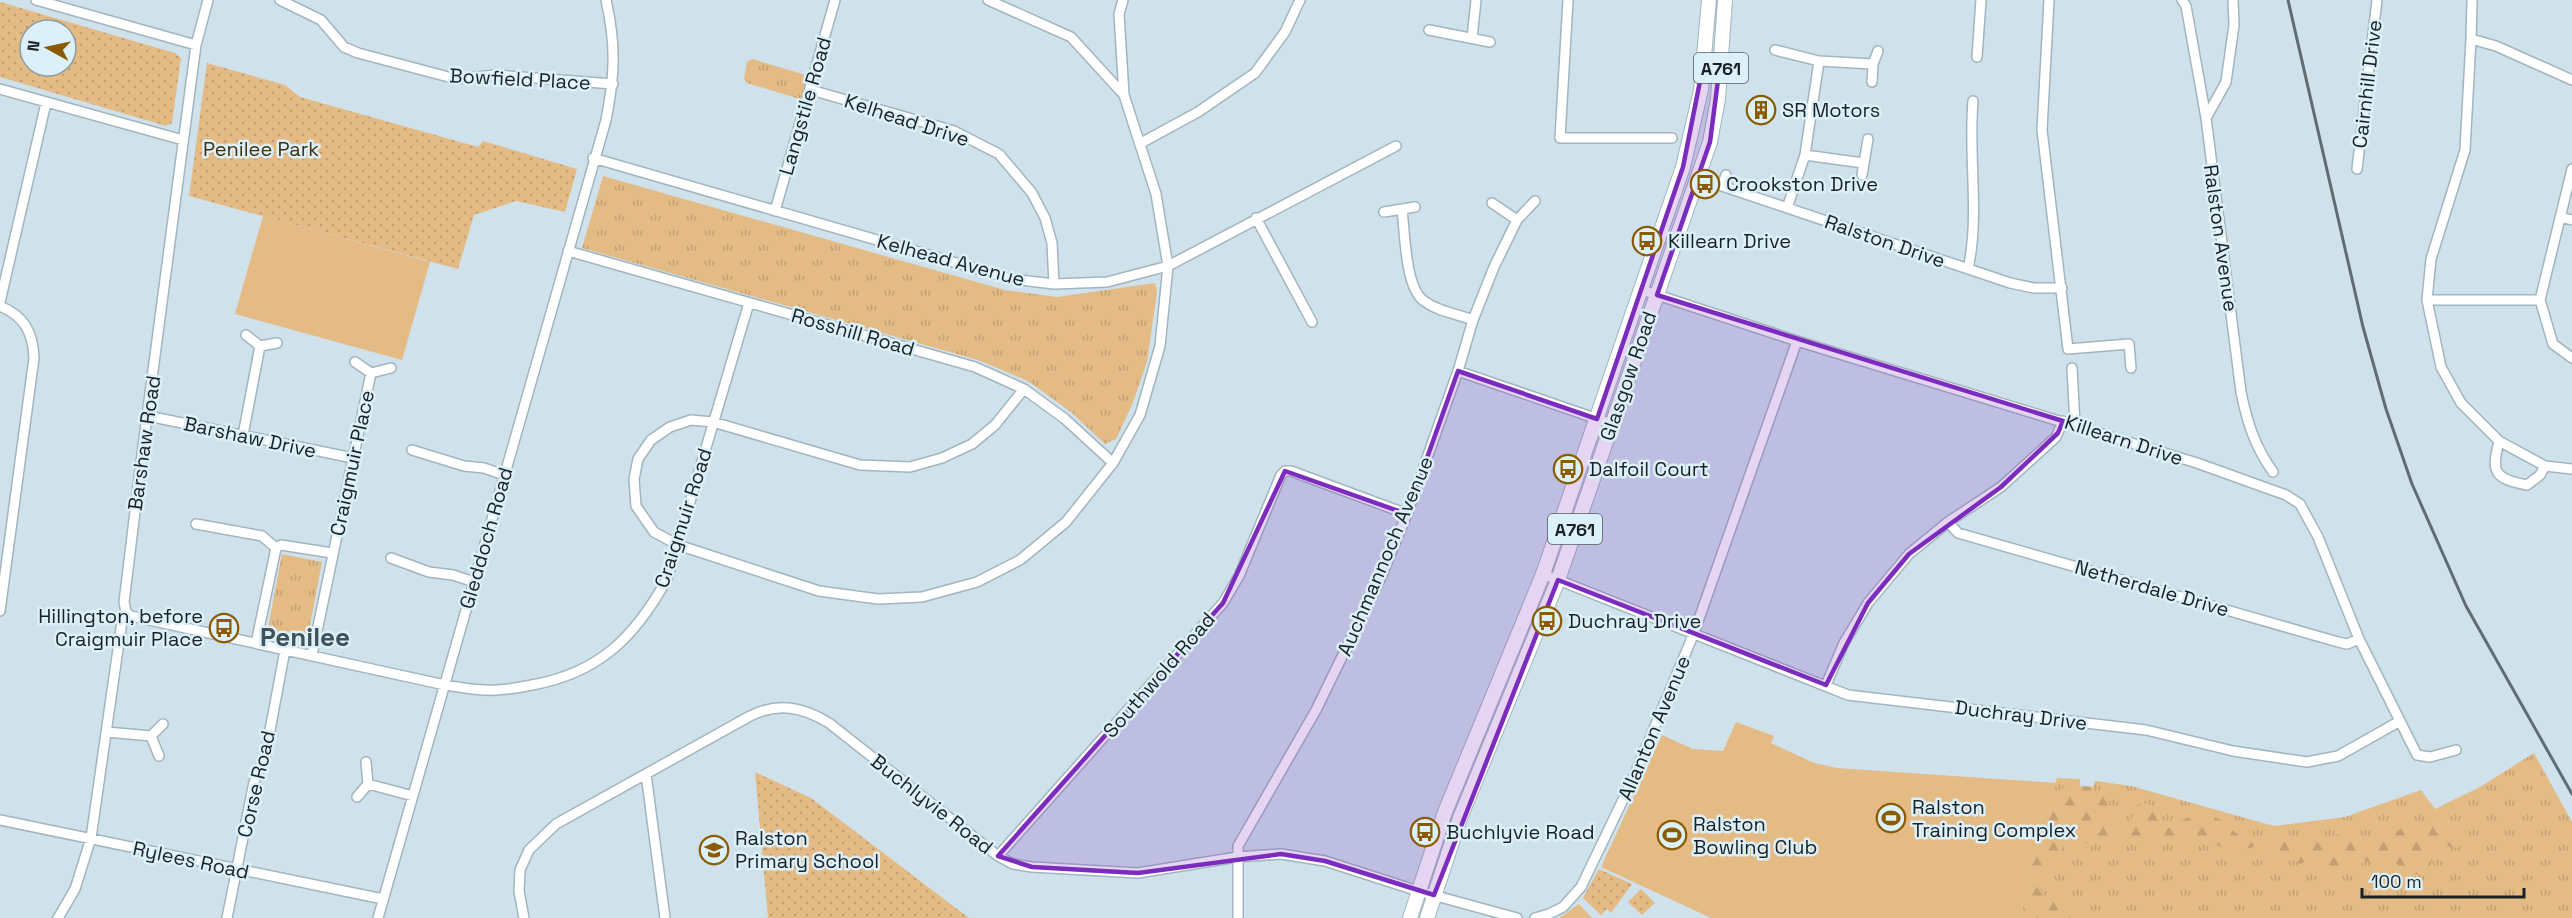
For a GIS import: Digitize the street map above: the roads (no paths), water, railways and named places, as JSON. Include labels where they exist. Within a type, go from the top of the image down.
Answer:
[{"type":"main road","name":"A761","points":[[1705,56],[1710,0]]},
{"type":"main road","name":"A761","points":[[1721,57],[1725,0]]},
{"type":"main road","points":[[1705,56],[1721,57]]},
{"type":"main road","name":"Glasgow Road","points":[[1410,918],[1445,812],[1543,574],[1642,290],[1690,138],[1701,90],[1705,56]]},
{"type":"main road","name":"Glasgow Road","points":[[1427,918],[1460,818],[1558,580],[1712,136],[1721,57]]},
{"type":"street","points":[[36,0],[63,4],[196,45]]},
{"type":"street","name":"Barshaw Road","points":[[58,918],[75,889],[92,838],[122,621],[126,612],[124,602],[196,45],[208,0]]},
{"type":"street","name":"Bowfield Place","points":[[280,0],[321,20],[344,47],[358,53],[456,79],[496,75],[614,84]]},
{"type":"street","name":"Gleddoch Road","points":[[378,918],[593,158],[606,120],[614,84],[615,59],[606,0]]},
{"type":"street","name":"Langstile Road","points":[[775,211],[835,0]]},
{"type":"street","points":[[988,0],[1071,37],[1124,94]]},
{"type":"street","points":[[1024,389],[995,425],[972,444],[942,458],[910,467],[860,465],[713,422],[692,420],[670,427],[651,440],[638,459],[634,479],[636,506],[654,532],[678,545],[819,591],[878,599],[922,597],[977,582],[1020,560],[1066,522],[1113,463],[1140,415],[1160,346],[1168,266],[1156,194],[1124,94],[1119,14],[1123,0]]},
{"type":"street","points":[[1141,143],[1198,112],[1255,74],[1285,32],[1300,0]]},
{"type":"street","points":[[1472,38],[1476,0]]},
{"type":"street","points":[[1568,0],[1560,138],[1672,138]]},
{"type":"street","points":[[1977,57],[1972,43],[1981,0]]},
{"type":"street","points":[[2049,0],[2042,130],[2068,349],[2128,344],[2131,368]]},
{"type":"street","name":"Ralston Avenue","points":[[2182,0],[2186,6],[2206,118],[2241,392],[2248,427],[2262,457],[2273,472]]},
{"type":"street","points":[[2206,118],[2226,82],[2234,25],[2233,0]]},
{"type":"street","name":"Cairnhill Drive","points":[[2357,169],[2377,0]]},
{"type":"street","points":[[2472,0],[2465,150],[2431,260],[2427,300],[2441,367],[2461,403],[2499,441],[2545,466],[2572,469]]},
{"type":"street","points":[[1429,30],[1490,42]]},
{"type":"street","points":[[2471,39],[2496,46],[2572,80]]},
{"type":"street","points":[[1775,50],[1819,61],[1873,64]]},
{"type":"street","points":[[1872,82],[1873,64],[1878,51]]},
{"type":"street","points":[[1787,208],[1804,155],[1819,61]]},
{"type":"street","points":[[0,89],[183,140]]},
{"type":"street","name":"Kelhead Drive","points":[[811,90],[954,131],[999,154],[1032,193],[1045,218],[1052,243],[1054,284]]},
{"type":"street","points":[[1968,269],[1974,244],[1971,124],[1973,101]]},
{"type":"street","points":[[0,611],[34,358],[27,326],[16,313],[0,304],[46,103]]},
{"type":"street","points":[[1959,123],[1971,124]]},
{"type":"street","points":[[1862,175],[1868,138]]},
{"type":"street","name":"Kelhead Avenue","points":[[593,158],[1012,279],[1054,284],[1107,282],[1168,266],[1396,146]]},
{"type":"street","points":[[1804,155],[1863,163]]},
{"type":"street","points":[[2572,169],[2540,300],[2553,344],[2572,358]]},
{"type":"street","name":"Ralston Drive","points":[[1726,175],[1722,186],[1968,269],[2034,288],[2062,288]]},
{"type":"street","name":"Auchmannoch Avenue","points":[[1238,918],[1238,846],[1316,710],[1348,648],[1407,514],[1458,371],[1473,320],[1506,240],[1517,220],[1535,201]]},
{"type":"street","points":[[1492,203],[1517,220]]},
{"type":"street","points":[[1384,212],[1415,207]]},
{"type":"street","points":[[1402,210],[1414,289],[1422,300],[1473,320]]},
{"type":"street","points":[[2560,217],[2572,220]]},
{"type":"street","points":[[1256,218],[1312,322]]},
{"type":"street","name":"Rosshill Road","points":[[568,251],[975,367],[1024,389],[1065,419],[1113,463]]},
{"type":"street","name":"Killearn Drive","points":[[1642,290],[1797,341],[2208,467],[2286,495],[2300,504],[2318,537],[2359,639],[2417,755],[2430,757],[2456,750]]},
{"type":"street","points":[[2427,300],[2540,300]]},
{"type":"street","name":"Craigmuir Road","points":[[126,612],[131,616],[445,685],[486,690],[516,688],[575,674],[598,661],[623,641],[650,610],[667,579],[749,303]]},
{"type":"street","points":[[246,334],[260,346]]},
{"type":"street","name":"Allanton Avenue","points":[[1535,918],[1563,907],[1581,887],[1632,781],[1694,633],[1797,341]]},
{"type":"street","points":[[260,346],[277,343]]},
{"type":"street","points":[[243,435],[260,346]]},
{"type":"street","name":"Craigmuir Place","points":[[355,362],[371,373],[391,368]]},
{"type":"street","points":[[2072,368],[2075,425]]},
{"type":"street","points":[[1458,371],[1612,424]]},
{"type":"street","name":"Craigmuir Place","points":[[312,655],[371,373]]},
{"type":"street","name":"Barshaw Drive","points":[[148,416],[353,458]]},
{"type":"street","points":[[1826,685],[1844,643],[1868,603],[1909,554],[1948,522],[2001,488],[2056,437],[2063,421]]},
{"type":"street","points":[[2499,441],[2493,462],[2498,475],[2510,482],[2527,484],[2540,475],[2545,466]]},
{"type":"street","points":[[412,450],[464,466],[484,468],[504,475]]},
{"type":"street","name":"Southwold Road","points":[[998,856],[1222,603],[1239,576],[1285,471],[1292,471],[1407,514]]},
{"type":"street","name":"Netherdale Drive","points":[[1948,522],[1959,533],[2338,642],[2347,644],[2359,639]]},
{"type":"street","points":[[196,524],[262,536],[276,548],[256,643]]},
{"type":"street","name":"Craigmuir Place","points":[[276,548],[281,545],[332,554]]},
{"type":"street","points":[[391,558],[429,572],[453,575],[474,582]]},
{"type":"street","name":"Duchray Drive","points":[[1543,574],[1848,695],[2146,730],[2233,751],[2307,762],[2338,756],[2400,721]]},
{"type":"street","name":"Corse Road","points":[[227,918],[254,782],[264,757],[285,650]]},
{"type":"street","name":"Buchlyvie Road","points":[[524,918],[519,891],[520,870],[529,850],[556,825],[766,708],[788,707],[814,714],[829,723],[998,856],[1014,864],[1138,873],[1237,858],[1281,854],[1325,861],[1418,891]]},
{"type":"street","points":[[152,736],[163,724]]},
{"type":"street","points":[[106,732],[152,736]]},
{"type":"street","points":[[152,736],[159,756]]},
{"type":"street","points":[[357,797],[368,784],[366,762]]},
{"type":"street","points":[[646,774],[665,918]]},
{"type":"street","points":[[368,784],[413,796]]},
{"type":"street","name":"Rylees Road","points":[[0,820],[383,899]]},
{"type":"street","points":[[1418,891],[1517,918]]},
{"type":"railway","points":[[2288,0],[2363,327],[2386,409],[2412,484],[2466,606],[2572,794]]},
{"type":"place","name":"SR Motors","points":[[1761,110]]},
{"type":"place","name":"Crookston Drive","points":[[1705,184]]},
{"type":"place","name":"Killearn Drive","points":[[1647,241]]},
{"type":"place","name":"Dalfoil Court","points":[[1568,469]]},
{"type":"place","name":"Duchray Drive","points":[[1547,621]]},
{"type":"place","name":"Hillington, before Craigmuir Place","points":[[224,628]]},
{"type":"place","name":"Ralston Training Complex","points":[[1891,818]]},
{"type":"place","name":"Buchlyvie Road","points":[[1425,832]]},
{"type":"place","name":"Ralston Bowling Club","points":[[1672,835]]},
{"type":"place","name":"Ralston Primary School","points":[[714,850]]},
{"type":"district","name":"Penilee","points":[[305,637]]},
{"type":"park label","name":"Penilee Park","points":[[261,149]]}]
